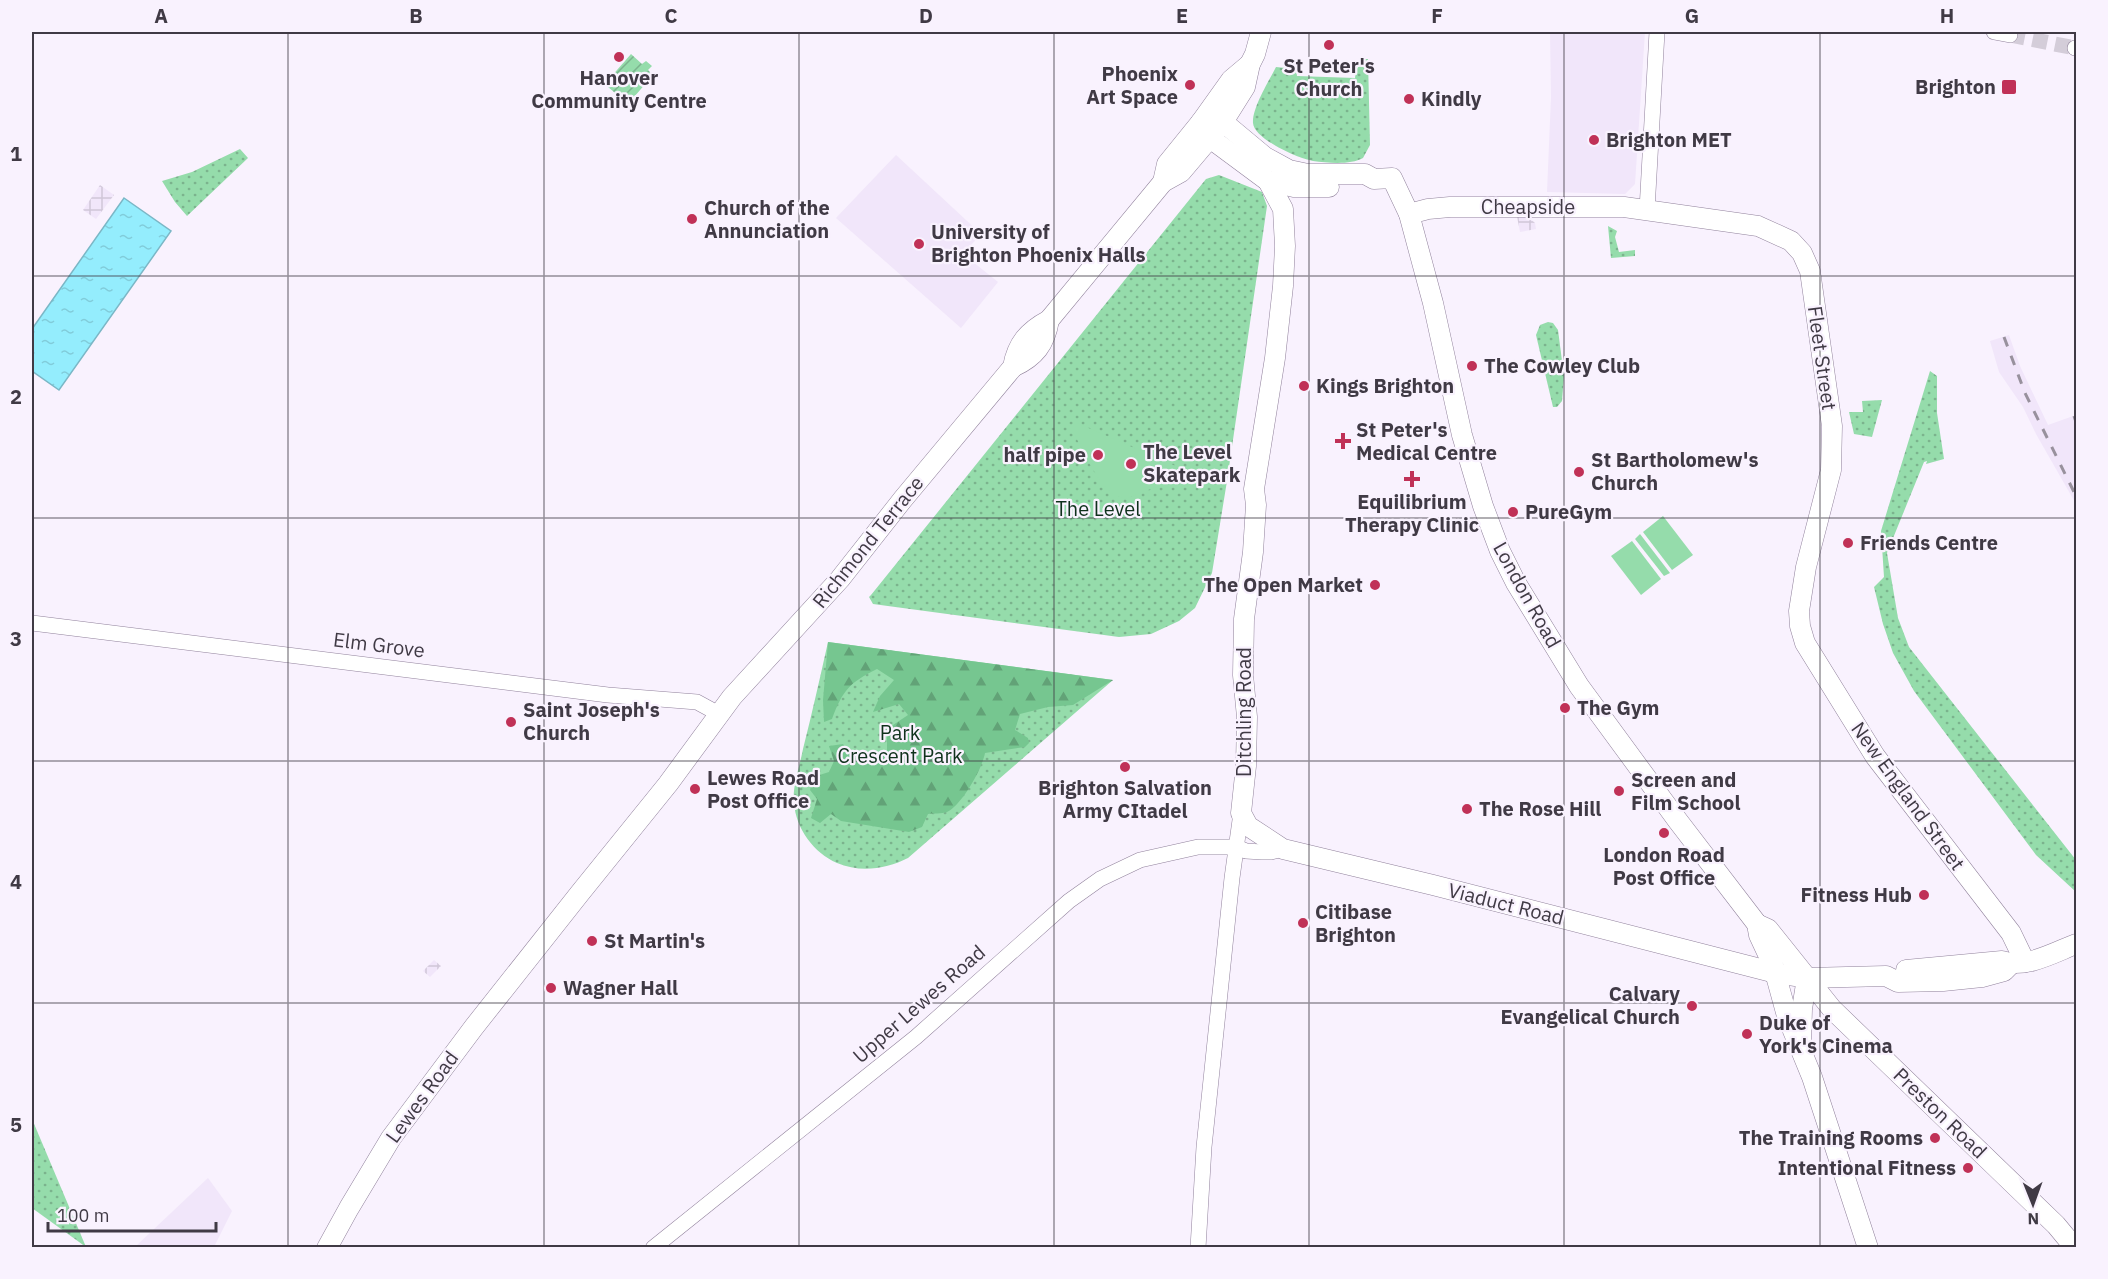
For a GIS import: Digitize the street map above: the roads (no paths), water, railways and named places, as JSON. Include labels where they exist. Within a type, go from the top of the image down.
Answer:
[{"type":"main road","name":"Richmond Terrace","points":[[719,714],[840,579],[1013,367],[1027,360],[1046,337],[1049,320],[1163,182],[1167,164],[1245,87],[1261,32]]},
{"type":"main road","points":[[1209,125],[1289,170],[1315,175],[1365,174],[1383,178]]},
{"type":"main road","points":[[1209,125],[1268,182],[1294,187],[1364,186],[1383,178]]},
{"type":"main road","name":"London Road","points":[[1383,178],[1409,214],[1438,326],[1462,435],[1500,551],[1516,583],[1579,686],[1684,830],[1757,924],[1759,935],[1776,973],[1787,1016],[1812,1077],[1868,1248]]},
{"type":"main road","name":"Ditchling Road","points":[[1241,813],[1246,766],[1247,717],[1243,675],[1244,619],[1253,552],[1256,505],[1254,489],[1275,358],[1283,286],[1286,227],[1283,208],[1268,182]]},
{"type":"main road","name":"Cheapside","points":[[1409,214],[1450,207],[1617,207],[1647,210]]},
{"type":"main road","name":"Fleet Street","points":[[1647,210],[1758,226],[1791,241],[1802,253],[1808,265],[1832,426],[1832,449],[1827,489],[1806,567],[1799,611],[1800,626]]},
{"type":"main road","name":"New England Street","points":[[1800,626],[1812,657],[1869,747],[2011,933],[2019,946],[2018,963]]},
{"type":"main road","name":"Lewes Road","points":[[327,1248],[354,1198],[391,1138],[530,956],[679,769],[719,714]]},
{"type":"main road","points":[[1241,813],[1248,826],[1283,849]]},
{"type":"main road","name":"Viaduct Road","points":[[1283,849],[1776,973],[1808,978],[1886,976],[1897,970],[2002,961],[2018,963]]},
{"type":"main road","name":"London Road","points":[[1757,924],[1768,929],[1808,978]]},
{"type":"main road","points":[[2018,963],[2076,944]]},
{"type":"main road","points":[[1800,1051],[1802,1009],[1808,978]]},
{"type":"main road","name":"Preston Road","points":[[1808,978],[1832,1009],[2049,1218],[2075,1248]]},
{"type":"street","points":[[1647,210],[1658,32]]},
{"type":"street","name":"Elm Grove","points":[[32,623],[608,695],[697,702],[719,714]]},
{"type":"street","name":"Ditchling Road","points":[[1198,1248],[1204,1147],[1241,813]]},
{"type":"street","name":"Upper Lewes Road","points":[[653,1248],[916,1037],[1079,893],[1106,876],[1140,860],[1198,847],[1236,847]]},
{"type":"street","name":"Viaduct Road","points":[[1236,847],[1246,851],[1271,852],[1283,849]]},
{"type":"water","points":[[124,198],[171,231],[59,390],[32,371],[32,329]]},
{"type":"tunnel","points":[[2010,35],[2075,48]]},
{"type":"railway","points":[[2004,337],[2025,393],[2076,496]]},
{"type":"railway","points":[[2074,416],[2076,422]]},
{"type":"place","name":"St Peter's Church","points":[[1329,45]]},
{"type":"place","name":"Hanover Community Centre","points":[[619,57]]},
{"type":"place","name":"Phoenix Art Space","points":[[1190,85]]},
{"type":"place","name":"Brighton","points":[[2009,87]]},
{"type":"place","name":"Kindly","points":[[1409,99]]},
{"type":"place","name":"Brighton MET","points":[[1594,140]]},
{"type":"place","name":"Church of the Annunciation","points":[[692,219]]},
{"type":"place","name":"University of Brighton Phoenix Halls","points":[[919,244]]},
{"type":"place","name":"The Cowley Club","points":[[1472,366]]},
{"type":"place","name":"Kings Brighton","points":[[1304,386]]},
{"type":"place","name":"St Peter's Medical Centre","points":[[1343,441]]},
{"type":"place","name":"half pipe","points":[[1098,455]]},
{"type":"place","name":"The Level Skatepark","points":[[1131,464]]},
{"type":"place","name":"St Bartholomew's Church","points":[[1579,472]]},
{"type":"place","name":"Equilibrium Therapy Clinic","points":[[1412,479]]},
{"type":"place","name":"PureGym","points":[[1513,512]]},
{"type":"place","name":"Friends Centre","points":[[1848,543]]},
{"type":"place","name":"The Open Market","points":[[1375,585]]},
{"type":"place","name":"The Gym","points":[[1565,708]]},
{"type":"place","name":"Saint Joseph's Church","points":[[511,722]]},
{"type":"place","name":"Brighton Salvation Army CItadel","points":[[1125,767]]},
{"type":"place","name":"Lewes Road Post Office","points":[[695,789]]},
{"type":"place","name":"Screen and Film School","points":[[1619,791]]},
{"type":"place","name":"The Rose Hill","points":[[1467,809]]},
{"type":"place","name":"London Road Post Office","points":[[1664,833]]},
{"type":"place","name":"Fitness Hub","points":[[1924,895]]},
{"type":"place","name":"Citibase Brighton","points":[[1303,923]]},
{"type":"place","name":"St Martin's","points":[[592,941]]},
{"type":"place","name":"Wagner Hall","points":[[551,988]]},
{"type":"place","name":"Calvary Evangelical Church","points":[[1692,1006]]},
{"type":"place","name":"Duke of York's Cinema","points":[[1747,1034]]},
{"type":"place","name":"The Training Rooms","points":[[1935,1138]]},
{"type":"place","name":"Intentional Fitness","points":[[1968,1168]]},
{"type":"park label","name":"The Level","points":[[1098,509]]},
{"type":"park label","name":"Park Crescent Park","points":[[900,744]]}]
